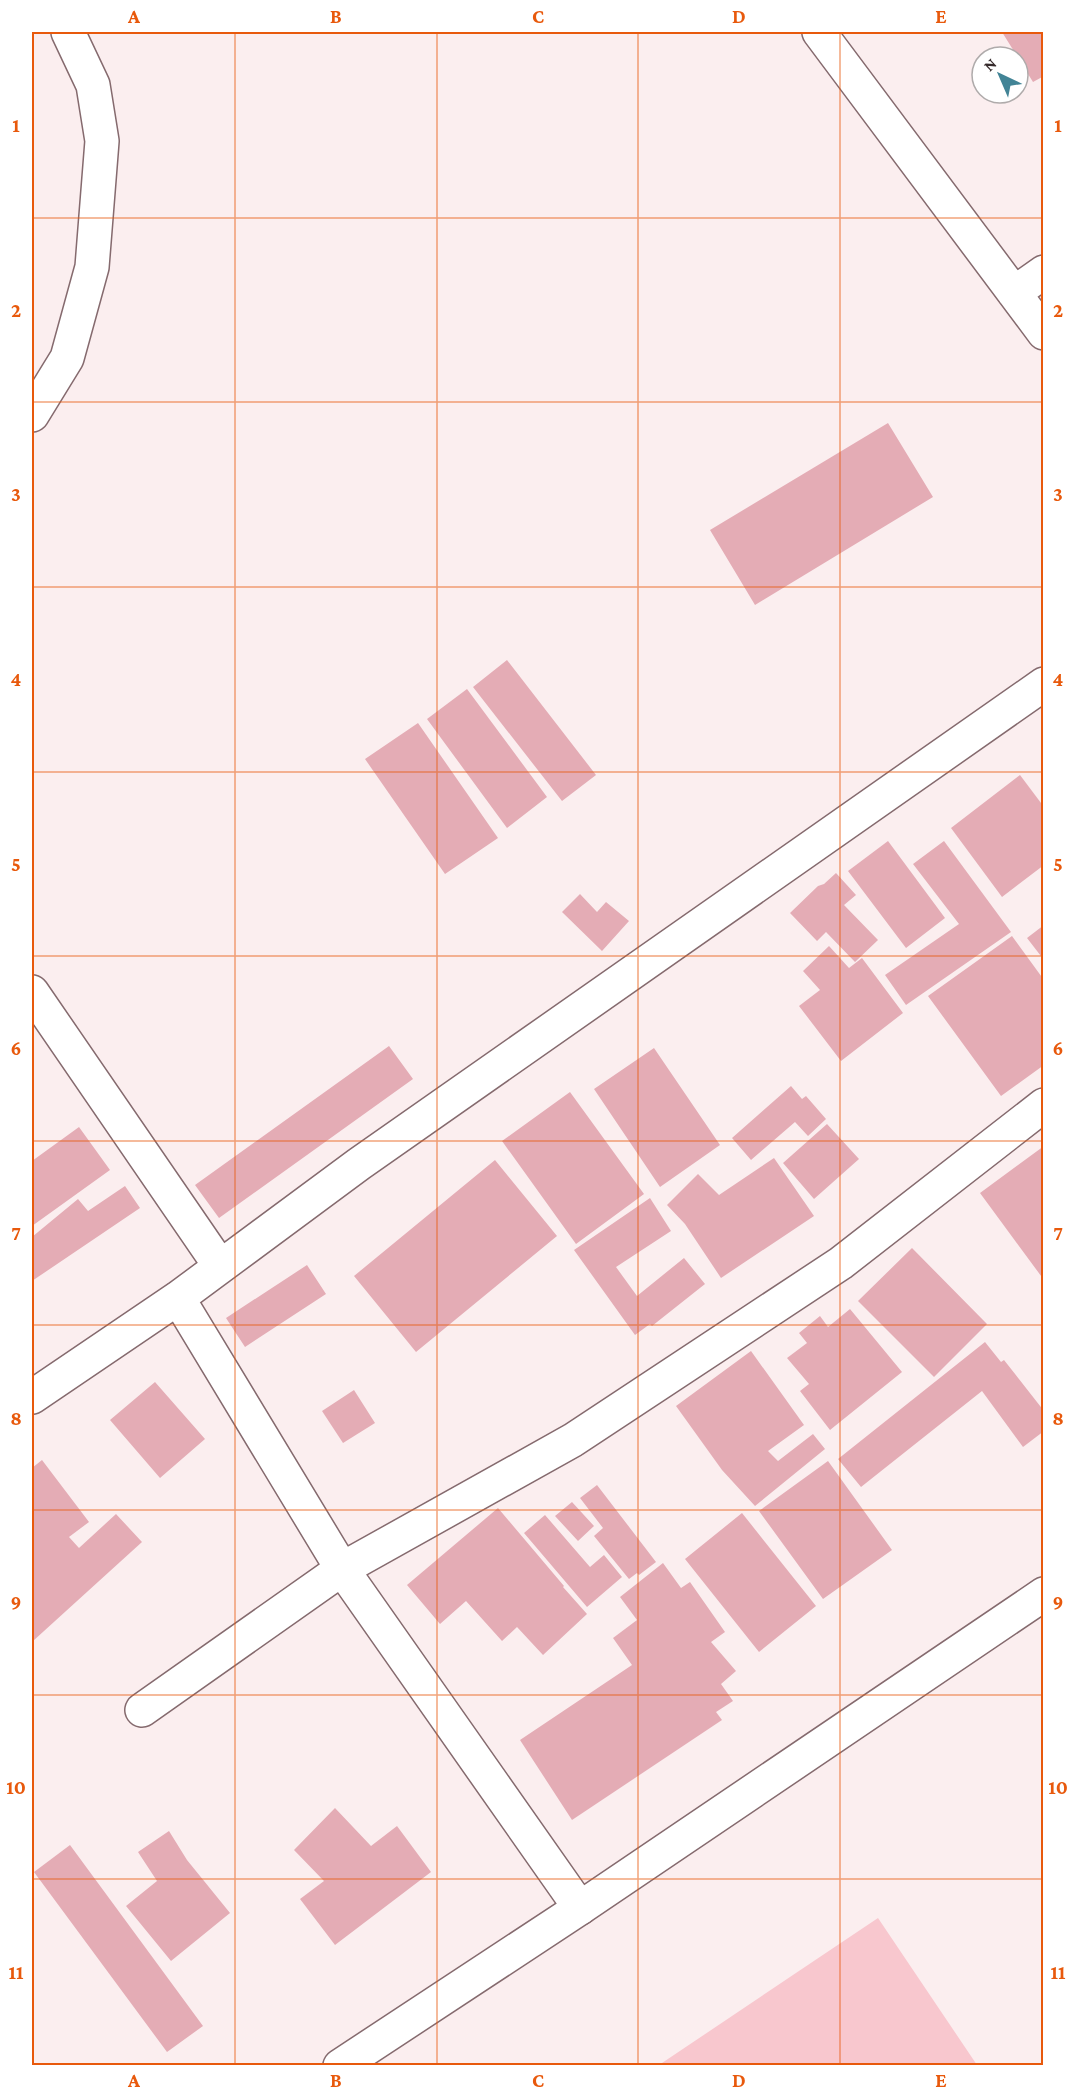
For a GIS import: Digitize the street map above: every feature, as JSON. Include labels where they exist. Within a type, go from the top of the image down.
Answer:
[{"type":"street","points":[[32,415],[67,358],[92,267],[102,141],[93,85],[69,32]]},
{"type":"street","points":[[819,32],[1044,333]]},
{"type":"street","points":[[1014,293],[1044,272]]},
{"type":"street","points":[[32,1397],[177,1298],[369,1158],[1044,684]]},
{"type":"street","points":[[32,993],[220,1266]]},
{"type":"street","points":[[142,1710],[342,1569],[573,1440],[841,1263],[1044,1105]]},
{"type":"street","points":[[177,1298],[342,1569],[579,1908]]},
{"type":"street","points":[[349,2063],[1044,1594]]},
{"type":"shaded area","points":[[878,1918],[977,2065],[659,2065]]},
{"type":"building","points":[[1002,32],[1044,32],[1044,76],[1033,82],[1030,77],[1030,45],[1010,45]]},
{"type":"building","points":[[888,423],[933,497],[755,605],[710,530]]},
{"type":"building","points":[[507,660],[596,775],[562,801],[473,687]]},
{"type":"building","points":[[467,689],[547,797],[507,828],[427,719]]},
{"type":"building","points":[[418,723],[498,838],[445,874],[365,759]]},
{"type":"building","points":[[1020,775],[1044,807],[1044,865],[1002,897],[951,828]]},
{"type":"building","points":[[888,841],[945,918],[906,948],[848,871]]},
{"type":"building","points":[[944,841],[1011,932],[906,1005],[885,975],[959,924],[913,864]]},
{"type":"building","points":[[836,873],[856,895],[844,905],[878,940],[855,962],[826,932],[817,941],[790,913],[818,886],[824,884]]},
{"type":"building","points":[[580,894],[597,912],[606,902],[629,921],[602,951],[562,912]]},
{"type":"building","points":[[1044,925],[1044,960],[1027,938]]},
{"type":"building","points":[[1012,936],[1044,980],[1044,1065],[1001,1096],[928,996]]},
{"type":"building","points":[[829,946],[849,968],[862,958],[903,1013],[841,1061],[799,1006],[820,990],[803,971]]},
{"type":"building","points":[[389,1046],[413,1079],[219,1218],[195,1185]]},
{"type":"building","points":[[654,1048],[720,1145],[660,1187],[594,1089]]},
{"type":"building","points":[[791,1086],[802,1099],[806,1096],[826,1119],[808,1136],[795,1122],[751,1160],[732,1138]]},
{"type":"building","points":[[570,1092],[644,1194],[576,1244],[502,1141]]},
{"type":"building","points":[[827,1124],[859,1159],[814,1199],[783,1163]]},
{"type":"building","points":[[79,1127],[110,1170],[32,1226],[32,1161]]},
{"type":"building","points":[[1044,1146],[1044,1280],[980,1193]]},
{"type":"building","points":[[774,1158],[814,1216],[721,1278],[685,1224],[667,1205],[698,1174],[719,1195]]},
{"type":"building","points":[[495,1160],[557,1236],[416,1352],[354,1276]]},
{"type":"building","points":[[125,1186],[140,1208],[32,1281],[32,1237],[78,1199],[88,1211]]},
{"type":"building","points":[[650,1198],[671,1231],[616,1267],[637,1296],[684,1258],[705,1284],[652,1326],[650,1324],[635,1335],[574,1250]]},
{"type":"building","points":[[912,1248],[987,1324],[934,1377],[858,1301]]},
{"type":"building","points":[[307,1265],[326,1294],[245,1347],[226,1318]]},
{"type":"building","points":[[850,1309],[902,1372],[830,1430],[800,1391],[809,1384],[787,1358],[807,1343],[799,1333],[820,1316],[828,1327]]},
{"type":"building","points":[[985,1342],[1001,1362],[1004,1360],[1044,1411],[1044,1431],[1023,1447],[982,1391],[861,1487],[838,1459]]},
{"type":"building","points":[[751,1351],[804,1425],[768,1451],[778,1461],[813,1434],[825,1449],[755,1506],[722,1470],[676,1406]]},
{"type":"building","points":[[155,1382],[205,1439],[160,1478],[110,1420]]},
{"type":"building","points":[[354,1390],[375,1423],[343,1443],[322,1411]]},
{"type":"building","points":[[42,1460],[89,1522],[69,1537],[79,1548],[116,1514],[142,1542],[33,1641],[32,1468]]},
{"type":"building","points":[[828,1461],[892,1550],[823,1599],[759,1511]]},
{"type":"building","points":[[597,1485],[656,1562],[639,1575],[637,1573],[629,1579],[594,1536],[603,1528],[580,1498]]},
{"type":"building","points":[[572,1502],[594,1526],[578,1541],[555,1516]]},
{"type":"building","points":[[498,1508],[587,1614],[543,1655],[517,1627],[502,1641],[466,1601],[440,1624],[407,1585]]},
{"type":"building","points":[[742,1513],[816,1606],[759,1652],[685,1559]]},
{"type":"building","points":[[545,1515],[590,1567],[604,1555],[622,1577],[587,1607],[524,1533]]},
{"type":"building","points":[[663,1563],[681,1588],[690,1582],[725,1632],[711,1642],[736,1671],[721,1684],[733,1701],[716,1712],[722,1720],[572,1820],[520,1740],[632,1665],[613,1638],[637,1620],[620,1597]]},
{"type":"building","points":[[335,1808],[371,1846],[397,1826],[431,1872],[335,1945],[300,1899],[324,1881],[294,1850]]},
{"type":"building","points":[[169,1831],[187,1860],[230,1913],[171,1961],[126,1906],[157,1881],[138,1852]]},
{"type":"building","points":[[70,1845],[203,2026],[167,2052],[34,1872]]}]
